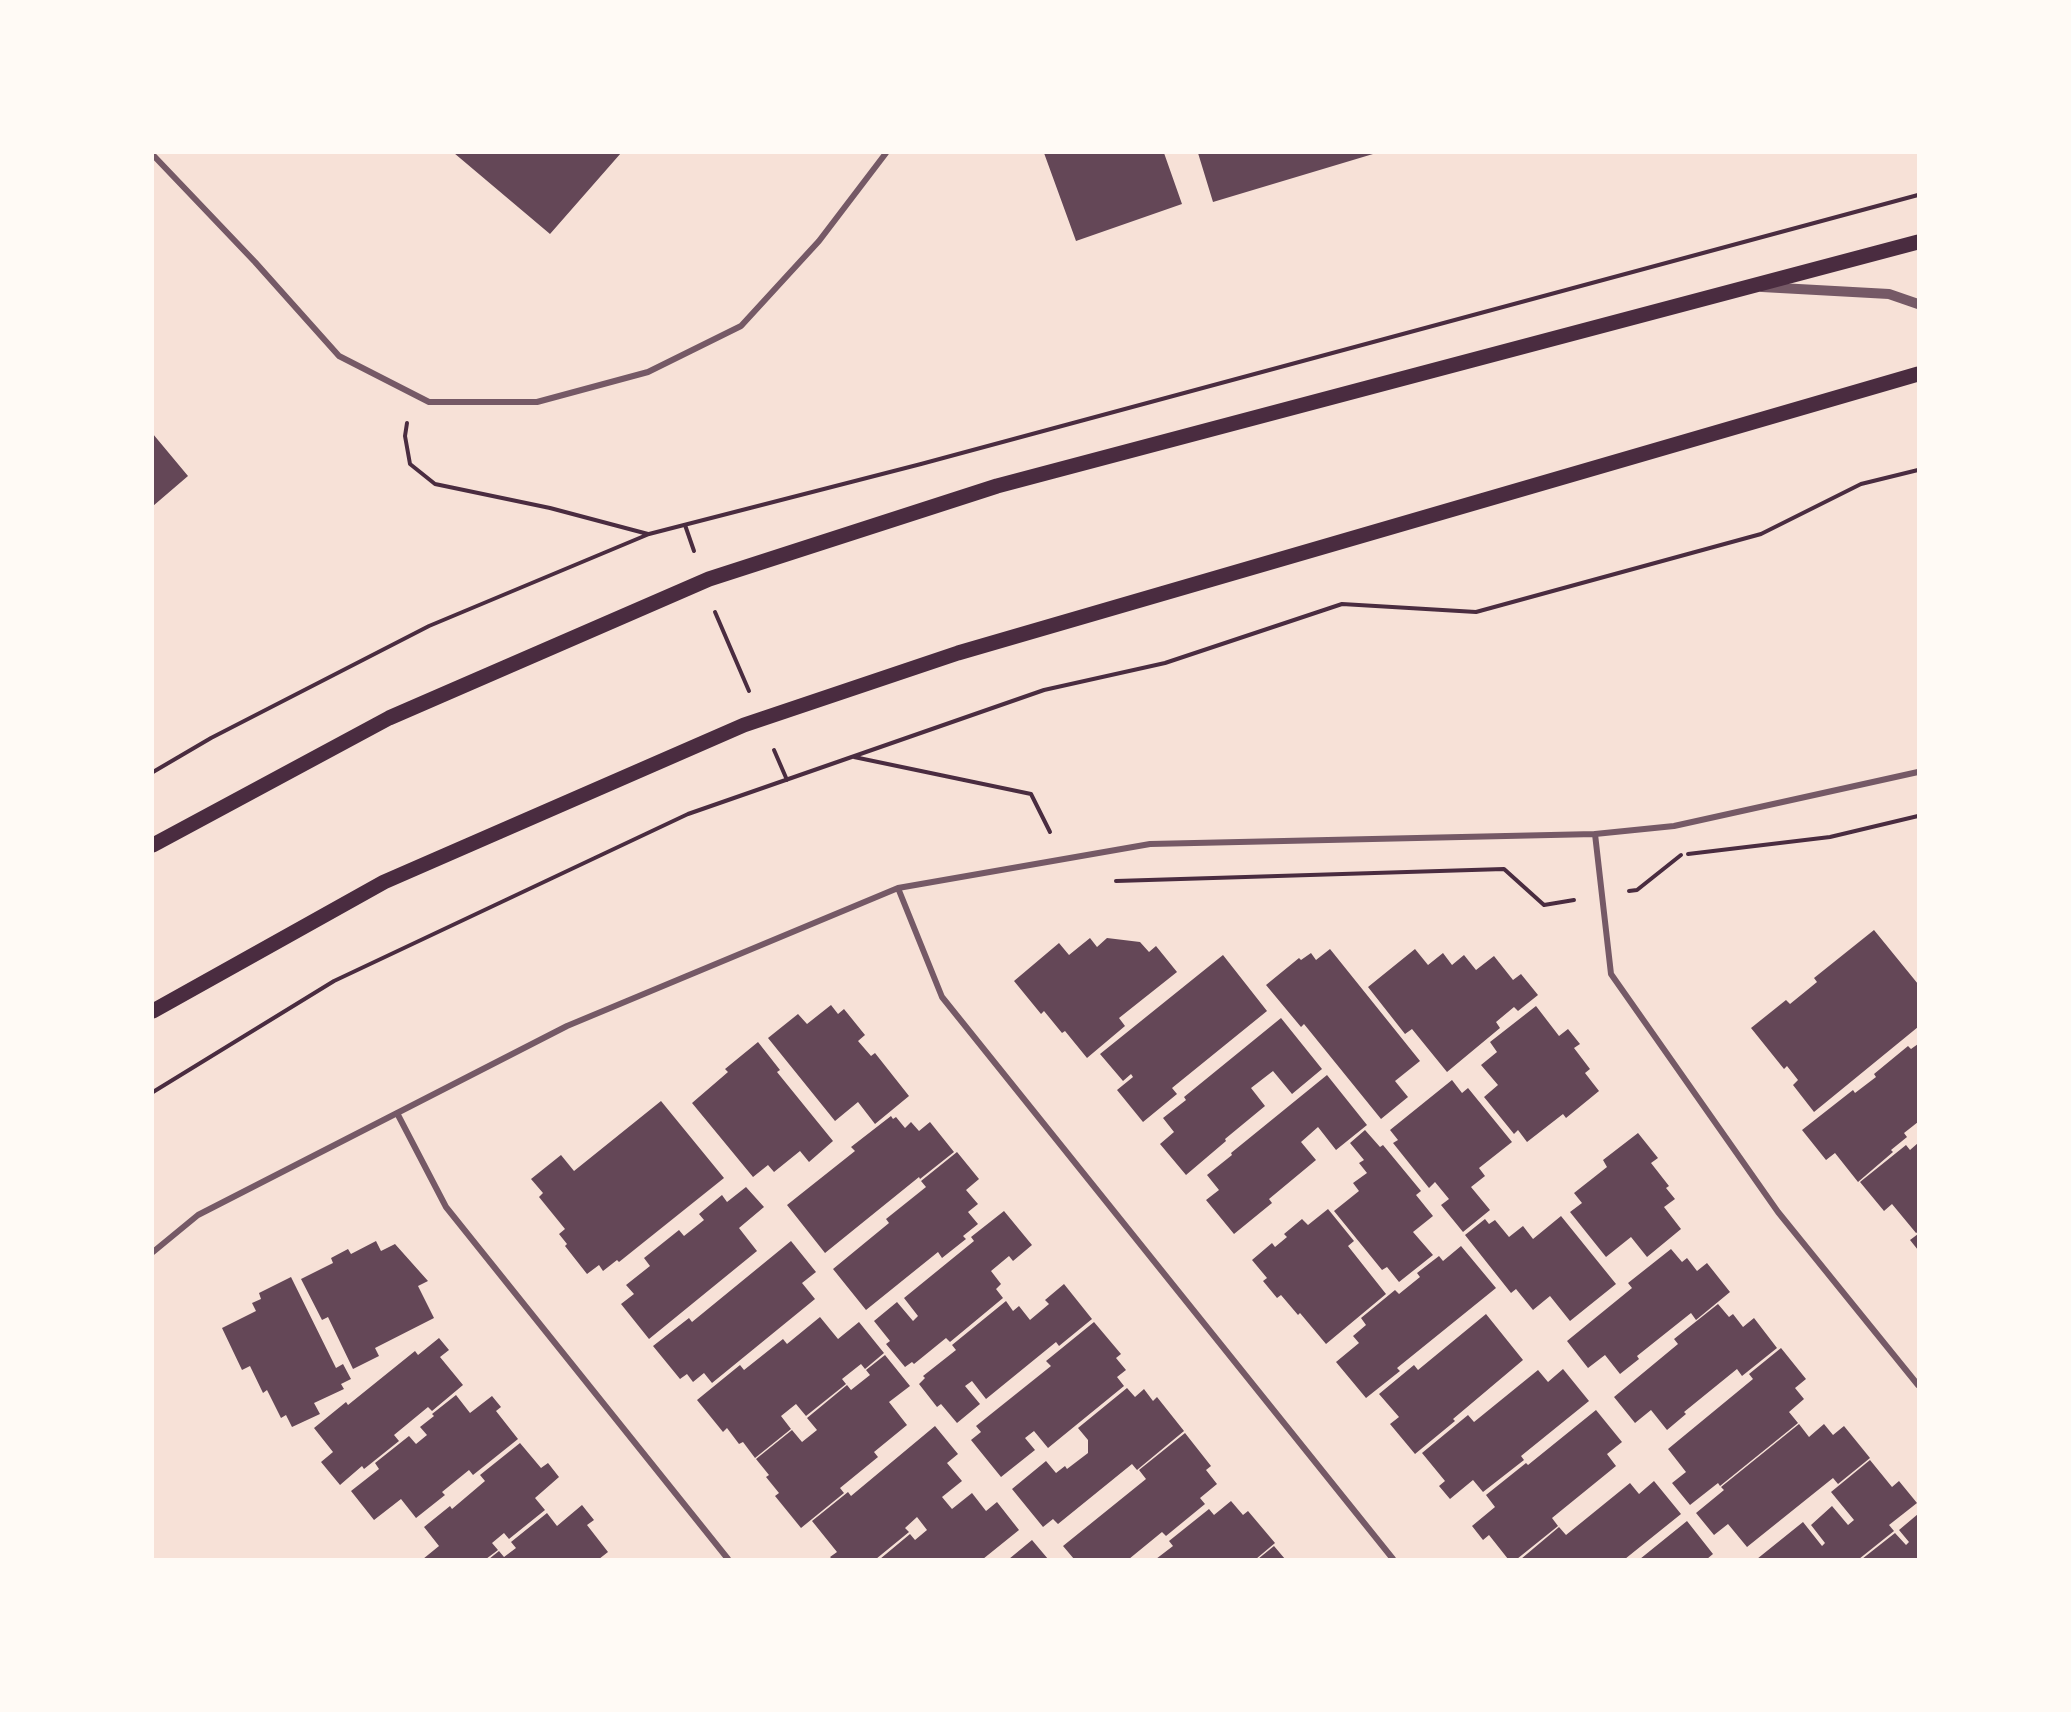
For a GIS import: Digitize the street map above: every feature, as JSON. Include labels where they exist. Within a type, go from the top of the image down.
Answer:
[{"type":"main road","points":[[153,845],[389,718],[704,581],[997,486],[1918,242]]},
{"type":"main road","points":[[153,1011],[384,882],[761,719],[958,653],[1918,374]]},
{"type":"street","points":[[153,155],[255,262],[339,356],[429,402],[537,402],[648,372],[741,326],[819,241],[886,153]]},
{"type":"street","points":[[1750,286],[1889,294],[1918,304]]},
{"type":"street","points":[[153,1252],[198,1215],[567,1026],[898,888],[1150,844],[1595,834],[1674,826],[1918,772]]},
{"type":"street","points":[[1595,834],[1611,974],[1778,1212],[1918,1385]]},
{"type":"street","points":[[898,888],[942,997],[1393,1559]]},
{"type":"street","points":[[396,1113],[446,1207],[728,1559]]},
{"type":"path","points":[[413,395],[405,436],[410,464],[435,484],[550,508],[649,534]]},
{"type":"path","points":[[153,1092],[334,981],[688,814],[1044,690],[1166,663],[1342,604],[1476,612],[1761,534],[1861,484],[1918,470]]},
{"type":"path","points":[[685,525],[715,611],[787,780]]},
{"type":"path","points":[[853,756],[1030,795],[1063,858]]},
{"type":"path","points":[[1109,881],[1504,869],[1544,904],[1637,890],[1680,855],[1830,837],[1918,816]]},
{"type":"building","points":[[454,153],[621,153],[550,234]]},
{"type":"building","points":[[1044,153],[1164,153],[1182,204],[1076,241]]},
{"type":"building","points":[[1198,153],[1373,153],[1373,154],[1213,202]]},
{"type":"building","points":[[153,434],[188,476],[153,506]]},
{"type":"building","points":[[1874,930],[1918,984],[1918,1027],[1814,1112],[1793,1085],[1798,1080],[1787,1066],[1784,1069],[1751,1028],[1786,1000],[1790,1004],[1817,982],[1814,978]]},
{"type":"building","points":[[1090,938],[1097,947],[1107,938],[1140,942],[1149,952],[1156,946],[1177,972],[1119,1018],[1125,1026],[1087,1058],[1065,1031],[1062,1033],[1044,1011],[1041,1014],[1014,981],[1059,943],[1069,955]]},
{"type":"building","points":[[1330,949],[1420,1061],[1395,1081],[1408,1097],[1381,1119],[1304,1024],[1301,1027],[1266,985],[1299,958],[1301,960],[1311,953],[1316,960]]},
{"type":"building","points":[[1415,949],[1428,965],[1443,953],[1452,965],[1464,955],[1476,970],[1494,956],[1513,980],[1521,974],[1538,995],[1518,1011],[1514,1007],[1496,1022],[1500,1028],[1447,1072],[1412,1029],[1405,1034],[1368,987]]},
{"type":"building","points":[[1223,955],[1267,1011],[1172,1088],[1177,1094],[1143,1122],[1117,1090],[1133,1077],[1131,1074],[1123,1081],[1100,1054]]},
{"type":"building","points":[[831,1005],[838,1014],[844,1009],[865,1035],[858,1041],[871,1056],[875,1053],[909,1096],[875,1124],[858,1102],[835,1121],[768,1038],[798,1014],[807,1024]]},
{"type":"building","points":[[1536,1006],[1559,1036],[1568,1029],[1580,1044],[1574,1048],[1590,1069],[1585,1073],[1599,1091],[1566,1118],[1563,1114],[1527,1142],[1518,1130],[1514,1134],[1484,1097],[1498,1085],[1481,1065],[1497,1052],[1490,1042]]},
{"type":"building","points":[[1281,1018],[1322,1069],[1292,1094],[1273,1071],[1251,1088],[1265,1106],[1186,1175],[1160,1144],[1174,1132],[1163,1118],[1186,1100],[1184,1097]]},
{"type":"building","points":[[758,1042],[780,1070],[777,1072],[833,1141],[809,1162],[800,1151],[774,1172],[768,1165],[753,1177],[692,1103],[728,1072],[725,1069]]},
{"type":"building","points":[[1918,1044],[1918,1122],[1904,1133],[1907,1137],[1891,1150],[1893,1152],[1858,1182],[1835,1153],[1826,1160],[1802,1130],[1853,1090],[1855,1093],[1876,1077],[1874,1074],[1908,1046],[1911,1049]]},
{"type":"building","points":[[1327,1075],[1367,1125],[1336,1150],[1318,1127],[1301,1142],[1316,1160],[1269,1199],[1272,1203],[1234,1234],[1206,1200],[1219,1190],[1207,1175]]},
{"type":"building","points":[[1452,1080],[1462,1093],[1468,1088],[1512,1142],[1479,1168],[1485,1176],[1471,1187],[1490,1210],[1463,1232],[1441,1205],[1449,1199],[1435,1182],[1429,1188],[1393,1143],[1398,1140],[1390,1130]]},
{"type":"building","points":[[661,1101],[724,1178],[619,1262],[617,1260],[603,1271],[599,1265],[587,1274],[565,1246],[567,1244],[559,1234],[565,1229],[539,1197],[543,1193],[531,1179],[561,1155],[574,1171]]},
{"type":"building","points":[[891,1116],[893,1119],[896,1117],[905,1128],[911,1122],[919,1131],[930,1122],[954,1152],[920,1179],[919,1177],[825,1253],[787,1205],[855,1151],[851,1147]]},
{"type":"building","points":[[1365,1130],[1380,1147],[1383,1145],[1421,1191],[1416,1195],[1433,1216],[1413,1232],[1433,1255],[1399,1282],[1387,1267],[1382,1270],[1334,1211],[1359,1191],[1353,1183],[1367,1173],[1359,1163],[1364,1160],[1350,1143]]},
{"type":"building","points":[[1638,1133],[1658,1158],[1651,1163],[1669,1186],[1666,1188],[1675,1199],[1664,1207],[1681,1229],[1647,1257],[1631,1237],[1606,1257],[1570,1212],[1582,1203],[1574,1193],[1607,1167],[1603,1160]]},
{"type":"building","points":[[1918,1143],[1918,1232],[1916,1233],[1892,1204],[1884,1211],[1860,1182],[1906,1145],[1910,1150]]},
{"type":"building","points":[[957,1152],[979,1179],[966,1190],[978,1204],[968,1212],[978,1224],[963,1236],[966,1239],[942,1258],[938,1252],[866,1310],[833,1269],[889,1223],[886,1219],[926,1187],[921,1181]]},
{"type":"building","points":[[746,1187],[764,1207],[739,1228],[757,1251],[649,1339],[621,1304],[634,1294],[626,1285],[650,1266],[644,1258],[679,1230],[684,1236],[704,1220],[699,1214],[722,1195],[727,1202]]},
{"type":"building","points":[[1328,1209],[1354,1241],[1348,1246],[1386,1294],[1326,1344],[1300,1313],[1298,1315],[1281,1295],[1277,1298],[1263,1281],[1267,1278],[1252,1260],[1272,1243],[1275,1247],[1287,1237],[1284,1234],[1302,1219],[1308,1225]]},
{"type":"building","points":[[1004,1211],[1032,1245],[1013,1261],[1009,1256],[991,1271],[1001,1284],[996,1289],[1003,1298],[950,1342],[946,1338],[914,1364],[912,1362],[905,1367],[886,1344],[890,1341],[874,1321],[897,1302],[913,1321],[918,1316],[904,1298],[974,1241],[971,1237]]},
{"type":"building","points":[[1561,1216],[1616,1284],[1570,1321],[1550,1296],[1533,1310],[1516,1289],[1511,1293],[1465,1235],[1485,1219],[1489,1224],[1495,1220],[1509,1237],[1523,1226],[1533,1239]]},
{"type":"building","points":[[1918,1234],[1918,1250],[1910,1240]]},
{"type":"building","points":[[376,1241],[381,1251],[395,1244],[428,1281],[418,1286],[434,1318],[375,1348],[379,1356],[353,1369],[328,1317],[322,1320],[301,1279],[333,1263],[331,1258],[348,1249],[351,1254]]},
{"type":"building","points":[[791,1241],[816,1272],[802,1283],[815,1299],[712,1383],[704,1373],[693,1382],[687,1374],[680,1379],[653,1346],[689,1318],[692,1322]]},
{"type":"building","points":[[1461,1246],[1496,1288],[1397,1368],[1400,1371],[1366,1398],[1336,1362],[1359,1343],[1353,1336],[1366,1325],[1361,1318],[1395,1290],[1399,1294],[1420,1277],[1417,1273],[1439,1256],[1443,1261]]},
{"type":"building","points":[[1671,1249],[1682,1262],[1687,1258],[1697,1271],[1707,1263],[1730,1292],[1696,1320],[1691,1313],[1637,1356],[1639,1359],[1620,1374],[1605,1355],[1588,1368],[1567,1341],[1632,1288],[1628,1283]]},
{"type":"building","points":[[291,1277],[336,1368],[343,1364],[351,1379],[341,1384],[344,1389],[314,1403],[320,1414],[292,1427],[286,1415],[281,1418],[267,1390],[263,1393],[250,1366],[242,1370],[222,1328],[256,1311],[252,1303],[261,1299],[259,1293]]},
{"type":"building","points":[[1064,1284],[1092,1319],[1059,1346],[1056,1342],[986,1399],[972,1381],[965,1386],[980,1404],[957,1423],[941,1404],[937,1407],[919,1384],[925,1378],[923,1376],[956,1350],[952,1345],[1006,1301],[1013,1311],[1019,1306],[1030,1320],[1049,1304],[1045,1300]]},
{"type":"building","points":[[1718,1304],[1729,1317],[1733,1314],[1743,1327],[1754,1318],[1777,1348],[1742,1376],[1737,1369],[1684,1412],[1686,1414],[1667,1430],[1651,1410],[1635,1423],[1614,1397],[1678,1344],[1674,1339]]},
{"type":"building","points":[[1486,1314],[1523,1360],[1415,1454],[1390,1424],[1399,1417],[1379,1394],[1414,1365],[1418,1370]]},
{"type":"building","points":[[820,1317],[838,1339],[859,1322],[884,1353],[865,1369],[861,1364],[842,1379],[846,1384],[806,1416],[796,1404],[781,1416],[791,1429],[755,1458],[743,1442],[739,1444],[727,1428],[723,1432],[697,1400],[740,1365],[744,1370],[783,1339],[787,1344]]},
{"type":"building","points":[[1094,1322],[1121,1354],[1116,1358],[1126,1370],[1117,1377],[1124,1386],[1048,1448],[1034,1431],[1025,1438],[1035,1450],[1001,1477],[971,1440],[981,1432],[976,1426],[1051,1366],[1046,1361]]},
{"type":"building","points":[[439,1338],[449,1350],[440,1357],[463,1385],[432,1411],[428,1407],[394,1435],[399,1441],[364,1469],[362,1466],[340,1485],[321,1462],[333,1452],[314,1428],[346,1402],[348,1405],[415,1351],[418,1355]]},
{"type":"building","points":[[1781,1348],[1806,1379],[1795,1388],[1804,1399],[1789,1412],[1798,1423],[1720,1486],[1718,1483],[1690,1505],[1672,1483],[1686,1472],[1668,1449],[1753,1379],[1749,1374]]},
{"type":"building","points":[[885,1355],[910,1386],[889,1402],[907,1425],[874,1452],[878,1457],[840,1488],[844,1493],[801,1528],[775,1496],[779,1493],[766,1477],[769,1475],[756,1459],[792,1430],[802,1442],[817,1430],[807,1418],[847,1385],[851,1390],[870,1375],[866,1370]]},
{"type":"building","points":[[1563,1369],[1589,1401],[1521,1456],[1524,1460],[1483,1492],[1473,1480],[1450,1499],[1439,1486],[1445,1481],[1422,1453],[1468,1415],[1474,1422],[1538,1370],[1548,1382]]},
{"type":"building","points":[[1127,1388],[1135,1397],[1144,1389],[1153,1401],[1157,1397],[1184,1431],[1137,1470],[1132,1464],[1058,1524],[1053,1519],[1043,1527],[1012,1489],[1046,1461],[1056,1473],[1065,1466],[1067,1469],[1088,1453],[1088,1440],[1078,1428]]},
{"type":"building","points":[[456,1395],[470,1413],[492,1396],[501,1407],[496,1411],[518,1439],[473,1475],[469,1470],[442,1492],[445,1495],[416,1518],[401,1499],[374,1520],[351,1491],[379,1469],[375,1463],[409,1436],[416,1444],[427,1435],[420,1427]]},
{"type":"building","points":[[1596,1410],[1622,1442],[1607,1454],[1616,1466],[1552,1518],[1558,1526],[1517,1559],[1508,1559],[1489,1535],[1483,1540],[1472,1526],[1495,1507],[1486,1495],[1526,1463],[1528,1465]]},
{"type":"building","points":[[1799,1424],[1809,1437],[1824,1424],[1833,1435],[1844,1426],[1870,1458],[1838,1484],[1833,1478],[1747,1547],[1728,1524],[1714,1535],[1696,1513],[1724,1490],[1721,1487]]},
{"type":"building","points":[[935,1426],[958,1454],[947,1463],[962,1481],[942,1497],[952,1509],[972,1493],[986,1511],[997,1502],[1019,1530],[983,1559],[880,1559],[910,1534],[915,1540],[927,1530],[917,1517],[905,1528],[909,1532],[876,1559],[832,1559],[830,1557],[837,1552],[812,1521],[848,1492],[851,1496]]},
{"type":"building","points":[[1185,1433],[1211,1466],[1206,1470],[1217,1484],[1200,1498],[1205,1504],[1166,1536],[1162,1532],[1129,1559],[1074,1559],[1063,1546],[1146,1479],[1139,1470]]},
{"type":"building","points":[[520,1443],[541,1468],[548,1463],[559,1477],[535,1498],[545,1510],[509,1539],[504,1533],[492,1543],[498,1550],[486,1559],[423,1559],[439,1546],[424,1527],[450,1506],[452,1509],[485,1481],[480,1475]]},
{"type":"building","points":[[1870,1460],[1892,1487],[1899,1481],[1917,1503],[1889,1525],[1894,1531],[1859,1559],[1757,1559],[1803,1522],[1822,1546],[1825,1543],[1811,1525],[1832,1506],[1848,1525],[1854,1520],[1831,1492]]},
{"type":"building","points":[[1654,1481],[1681,1514],[1625,1559],[1521,1559],[1559,1527],[1566,1535],[1630,1483],[1639,1494]]},
{"type":"building","points":[[1231,1501],[1243,1515],[1248,1511],[1275,1543],[1256,1559],[1156,1559],[1173,1546],[1169,1541],[1209,1509],[1214,1515]]},
{"type":"building","points":[[582,1505],[594,1520],[587,1525],[608,1552],[599,1559],[489,1559],[499,1551],[504,1557],[516,1548],[511,1542],[547,1513],[557,1526]]},
{"type":"building","points":[[1918,1514],[1918,1559],[1862,1559],[1895,1533],[1906,1545],[1909,1542],[1899,1530]]},
{"type":"building","points":[[1687,1521],[1713,1554],[1707,1559],[1640,1559]]},
{"type":"building","points":[[1032,1540],[1048,1559],[1009,1559]]},
{"type":"building","points":[[1274,1546],[1285,1559],[1258,1559]]}]
